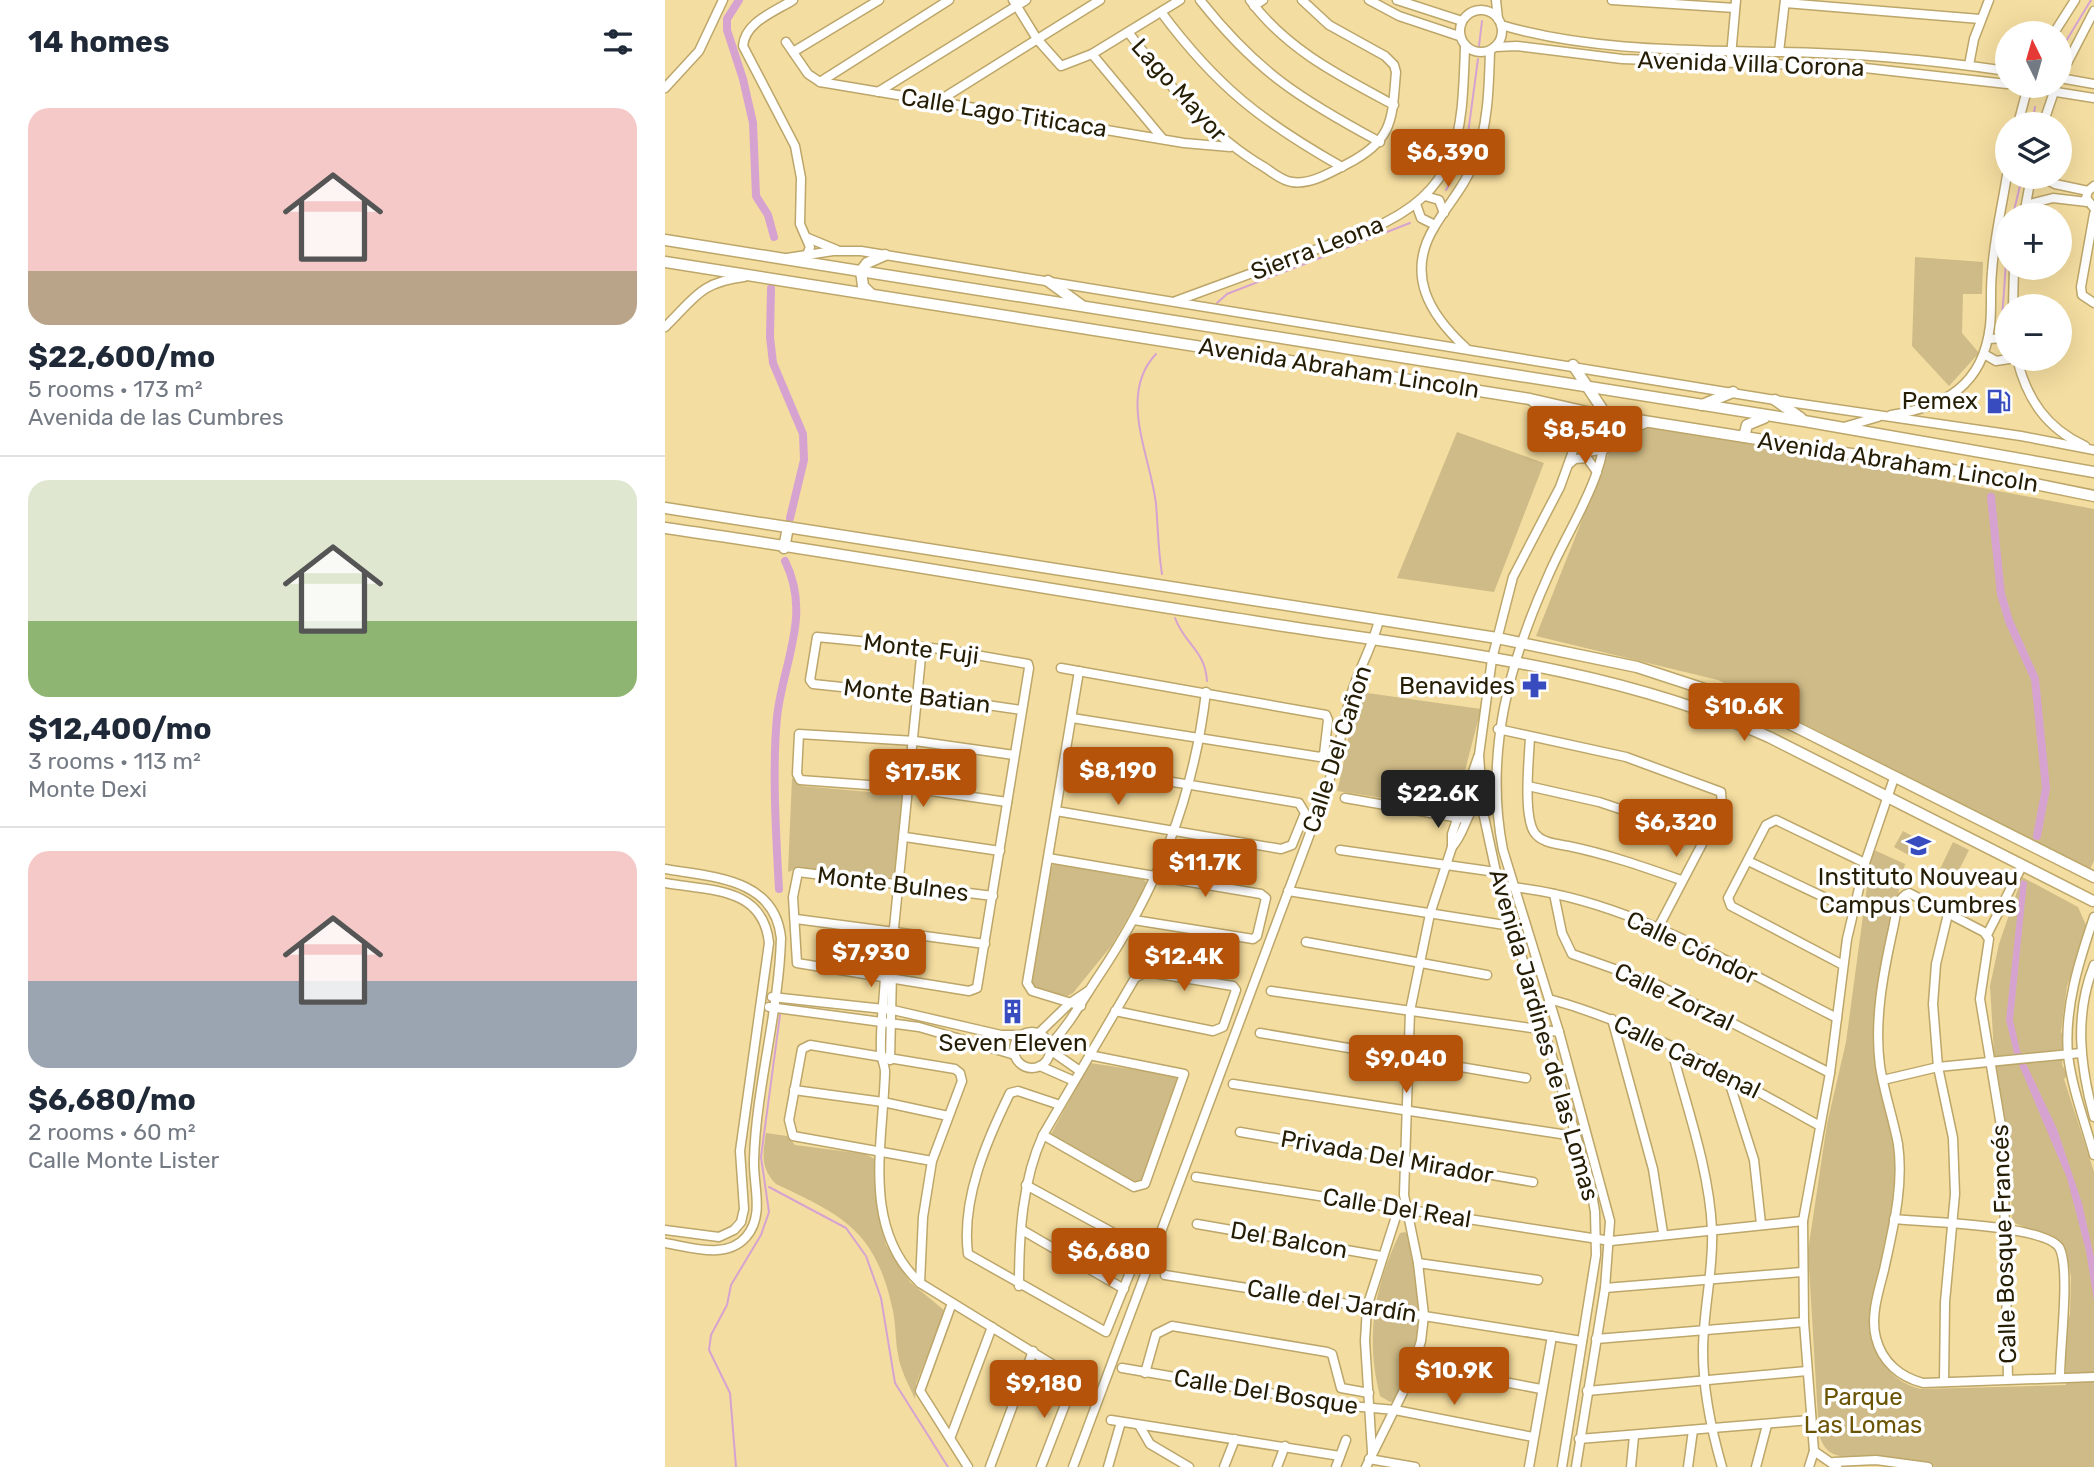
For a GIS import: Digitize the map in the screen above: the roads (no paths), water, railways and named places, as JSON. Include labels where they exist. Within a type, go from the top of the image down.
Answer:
[{"type":"main road","points":[[665,240],[1804,421],[2094,472]]},
{"type":"main road","points":[[874,295],[863,286],[861,271],[867,263],[885,255]]},
{"type":"main road","name":"Avenida Abraham Lincoln","points":[[665,262],[1530,399],[1587,412],[2015,480],[2093,496]]},
{"type":"main road","points":[[1048,281],[1084,307]]},
{"type":"main road","points":[[1573,365],[1606,415]]},
{"type":"main road","points":[[1702,405],[1733,392]]},
{"type":"main road","points":[[1587,412],[1599,405],[1633,395]]},
{"type":"main road","points":[[1530,399],[1565,422],[1576,441]]},
{"type":"main road","points":[[1775,400],[1804,421]]},
{"type":"main road","points":[[1744,437],[1744,428],[1750,422],[1772,416]]},
{"type":"main road","points":[[1605,448],[1618,433],[1649,421]]},
{"type":"main road","points":[[2093,496],[2094,484]]},
{"type":"main road","points":[[665,508],[1497,638],[1637,667],[1738,701],[1790,723],[1962,813],[2094,877]]},
{"type":"main road","points":[[784,548],[788,527]]},
{"type":"main road","points":[[665,528],[1597,678],[1682,702],[1769,737],[2022,866],[2094,899]]},
{"type":"main road","points":[[1953,830],[1962,813]]},
{"type":"street","points":[[665,88],[699,51],[723,0]]},
{"type":"street","points":[[793,0],[752,26],[746,32],[743,46],[790,133],[801,178],[800,224],[808,238],[807,255]]},
{"type":"street","points":[[793,52],[879,0]]},
{"type":"street","points":[[786,42],[808,74],[820,82],[949,0]]},
{"type":"street","points":[[878,92],[1015,3],[1025,0]]},
{"type":"street","points":[[937,103],[1100,0]]},
{"type":"street","points":[[1015,3],[1037,39],[1061,66],[1091,54],[1180,0]]},
{"type":"street","points":[[1200,0],[1228,35],[1281,85],[1310,105],[1380,142]]},
{"type":"street","points":[[1252,3],[1263,0]]},
{"type":"street","points":[[1230,147],[1290,182],[1313,180],[1367,154],[1380,142],[1391,121],[1396,72],[1391,61],[1329,25],[1302,0]]},
{"type":"street","points":[[1369,0],[1399,16],[1459,36]]},
{"type":"street","points":[[1397,0],[1462,21]]},
{"type":"street","points":[[1477,0],[1474,11],[1462,21],[1459,36],[1465,47],[1481,53],[1492,49],[1500,41],[1496,0]]},
{"type":"street","points":[[1612,0],[1735,4],[1731,64]]},
{"type":"street","points":[[1969,65],[1980,19],[1989,0]]},
{"type":"street","points":[[2062,21],[2075,0]]},
{"type":"street","points":[[1779,52],[1785,2],[1980,19]]},
{"type":"street","points":[[1252,3],[1310,58],[1394,105]]},
{"type":"street","points":[[1474,11],[1492,13],[1500,22]]},
{"type":"street","points":[[2072,54],[2094,11]]},
{"type":"street","points":[[1161,12],[1192,53],[1242,103],[1274,127],[1342,167]]},
{"type":"street","name":"Avenida Villa Corona","points":[[1500,22],[1544,35],[1622,45],[1731,52],[1779,52],[1995,69]]},
{"type":"street","name":"Lago Mayor","points":[[1128,32],[1156,69],[1230,147]]},
{"type":"street","name":"Avenida Villa Corona","points":[[1492,49],[1517,46],[1622,59],[1856,67],[1995,83]]},
{"type":"street","name":"Sierra Leona","points":[[1173,302],[1369,230],[1393,220],[1416,204],[1450,162],[1459,131],[1465,47]]},
{"type":"street","points":[[1466,348],[1442,327],[1425,292],[1422,260],[1426,243],[1435,225],[1476,158],[1486,111],[1492,49]]},
{"type":"street","points":[[1091,54],[1162,138]]},
{"type":"street","points":[[2072,79],[2094,84]]},
{"type":"street","name":"Calle Lago Titicaca","points":[[820,82],[937,103],[1230,147]]},
{"type":"street","points":[[2072,92],[2094,97]]},
{"type":"street","points":[[2072,186],[2091,188],[2087,202]]},
{"type":"street","points":[[1839,428],[1881,416],[1914,411],[1944,401],[1964,384],[1984,354],[1988,339],[1992,270],[2005,189]]},
{"type":"street","points":[[2053,198],[2054,189]]},
{"type":"street","points":[[1425,196],[1439,200],[1444,213]]},
{"type":"street","points":[[2034,203],[2053,198],[2087,202],[2094,208]]},
{"type":"street","points":[[1416,204],[1421,218],[1435,225]]},
{"type":"street","points":[[2094,214],[2090,260],[2081,287],[2082,295],[2094,303]]},
{"type":"street","points":[[808,238],[839,250],[885,255],[2094,450]]},
{"type":"street","points":[[781,259],[839,250]]},
{"type":"street","points":[[666,327],[689,298],[702,289],[728,279],[751,276]]},
{"type":"street","points":[[1988,339],[1995,339]]},
{"type":"street","points":[[1984,354],[1995,360]]},
{"type":"street","points":[[2021,371],[2028,393],[2039,411],[2064,435],[2094,450]]},
{"type":"street","name":"Avenida Jardines de las Lomas","points":[[1562,1467],[1597,1240],[1590,1182],[1496,872],[1482,798],[1479,755],[1492,659],[1513,577],[1569,464],[1587,412]]},
{"type":"street","name":"Avenida Jardines de las Lomas","points":[[1576,1467],[1611,1241],[1607,1202],[1498,825],[1496,793],[1498,729],[1516,664],[1549,573],[1598,475],[1605,448],[1606,415]]},
{"type":"street","points":[[1576,441],[1588,452],[1605,448]]},
{"type":"street","points":[[1569,464],[1575,459],[1587,458],[1596,467],[1598,475]]},
{"type":"street","name":"Calle Del Cañon","points":[[1073,1467],[1336,763],[1349,701],[1374,641],[1379,620]]},
{"type":"street","name":"Monte Fuji","points":[[813,684],[810,680],[817,637],[922,647],[1025,664],[1029,668],[1021,710]]},
{"type":"street","points":[[922,647],[905,837],[890,974],[883,1009],[881,1055],[885,1068],[880,1199],[884,1226],[901,1262],[920,1283],[1070,1374],[1074,1381],[1041,1467]]},
{"type":"street","points":[[1061,668],[1326,715],[1328,720],[1324,754],[1320,757],[1072,718]]},
{"type":"street","points":[[1079,671],[1027,985],[1032,990],[1081,1006]]},
{"type":"street","name":"Monte Batian","points":[[813,684],[918,695],[1021,710]]},
{"type":"street","points":[[1039,1066],[1047,1060],[1050,1048],[1081,1006],[1134,920],[1156,877],[1189,785],[1200,737],[1206,692]]},
{"type":"street","points":[[985,944],[796,919],[798,964],[890,974],[971,991],[977,986],[985,944],[993,896],[1021,710]]},
{"type":"street","points":[[1498,729],[1626,757],[1721,792],[1722,806],[1658,928]]},
{"type":"street","points":[[1007,802],[910,788],[800,780],[797,776],[799,736],[802,732],[915,741],[1014,755]]},
{"type":"street","points":[[1529,737],[1528,786],[1532,826],[1541,839],[1599,852],[1681,880]]},
{"type":"street","points":[[1369,1460],[1371,1408],[1365,1341],[1367,1307],[1381,1256],[1402,1209],[1410,1011],[1430,914],[1479,755]]},
{"type":"street","points":[[1056,811],[1288,849],[1304,817],[1303,806],[1299,803],[1065,764]]},
{"type":"street","points":[[1809,1467],[1814,1451],[1804,1322],[1803,1221],[1831,1073],[1843,965],[1853,911],[1865,863],[1894,778]]},
{"type":"street","points":[[1528,786],[1599,802],[1704,837]]},
{"type":"street","points":[[1461,818],[1482,798],[1496,793]]},
{"type":"street","points":[[1345,798],[1461,818]]},
{"type":"street","points":[[1843,965],[1731,906],[1729,894],[1766,825],[1776,820],[1865,863]]},
{"type":"street","points":[[905,837],[1000,851]]},
{"type":"street","points":[[1340,850],[1496,872]]},
{"type":"street","points":[[1048,858],[1265,897],[1255,939],[1134,920]]},
{"type":"street","points":[[1748,861],[1853,911]]},
{"type":"street","name":"Calle Bosque Francés","points":[[2008,1379],[2003,1138],[1980,999],[1989,939],[2022,866]]},
{"type":"street","points":[[665,869],[735,882],[753,890],[768,903],[778,919],[781,938],[755,1138],[757,1208],[753,1227],[741,1242],[725,1250],[665,1243]]},
{"type":"street","name":"Monte Bulnes","points":[[796,919],[793,897],[795,874],[799,872],[993,896]]},
{"type":"street","points":[[665,883],[726,893],[745,900],[759,911],[767,924],[769,943],[764,996],[740,1151],[744,1209],[741,1222],[728,1235],[719,1237],[665,1230]]},
{"type":"street","name":"Calle Cóndor","points":[[1500,886],[1554,894],[1658,928],[1837,1018]]},
{"type":"street","points":[[1288,891],[1511,926]]},
{"type":"street","points":[[1989,939],[1909,893],[1899,903],[1885,965],[1878,1026],[1883,1080],[1900,1163],[1894,1219],[1878,1294],[1874,1324],[1876,1338],[1888,1362],[1900,1374],[1923,1383],[2094,1377]]},
{"type":"street","name":"Calle Zorzal","points":[[1554,894],[1562,933],[1572,954],[1654,983],[1831,1073]]},
{"type":"street","points":[[1944,1382],[1945,1302],[1954,1225],[1953,1138],[1938,1067],[1933,994],[1948,914]]},
{"type":"street","points":[[2094,918],[2070,1008],[2069,1057],[2094,1155]]},
{"type":"street","points":[[1306,942],[1418,965],[1487,975]]},
{"type":"street","points":[[2094,965],[2082,1010],[2081,1053],[2094,1117]]},
{"type":"street","points":[[1019,1286],[1026,1185],[1042,1135],[1115,1012],[1140,973],[1233,986],[1236,989],[1223,1027],[1219,1030],[1115,1012]]},
{"type":"street","points":[[885,1068],[892,1056],[893,1010],[890,974]]},
{"type":"street","points":[[764,996],[893,1010],[1001,1035],[1021,1035],[1039,1033],[1070,1003],[1090,989]]},
{"type":"street","points":[[1271,991],[1559,1032]]},
{"type":"street","name":"Calle Cardenal","points":[[1549,999],[1612,1020],[1671,1046],[1820,1126]]},
{"type":"street","points":[[762,1006],[883,1021],[943,1032],[1015,1055],[1025,1066],[1039,1066],[1074,1081]]},
{"type":"street","points":[[1612,1020],[1653,1169],[1663,1233]]},
{"type":"street","points":[[1260,1032],[1526,1078]]},
{"type":"street","points":[[1039,1033],[1050,1048],[1080,1071]]},
{"type":"street","points":[[1015,1055],[1015,1044],[1021,1035]]},
{"type":"street","points":[[920,1283],[923,1217],[932,1161],[961,1075],[955,1069],[892,1056],[810,1045],[803,1048],[789,1125],[793,1136],[932,1161]]},
{"type":"street","points":[[1671,1046],[1701,1158],[1712,1229],[1704,1330],[1704,1379],[1711,1429],[1721,1467]]},
{"type":"street","points":[[1883,1080],[1938,1067],[1989,1061],[2069,1057],[2081,1053]]},
{"type":"street","points":[[1042,1135],[1134,1187],[1146,1184],[1184,1074],[1089,1055]]},
{"type":"street","points":[[1727,1074],[1753,1160],[1761,1224]]},
{"type":"street","points":[[1233,1084],[1574,1136]]},
{"type":"street","points":[[794,1090],[883,1102],[948,1116]]},
{"type":"street","points":[[1026,1185],[1132,1243],[1136,1248],[1137,1255],[1106,1332],[1019,1286],[968,1254],[974,1189],[983,1154],[1010,1093],[1017,1091],[1060,1105]]},
{"type":"street","name":"Privada Del Mirador","points":[[1240,1132],[1533,1182]]},
{"type":"street","name":"Calle Del Real","points":[[1196,1177],[1597,1240],[1611,1241],[1663,1233],[1803,1221]]},
{"type":"street","points":[[1369,1460],[1414,1365],[1424,1315],[1418,1263],[1402,1209]]},
{"type":"street","points":[[1894,1219],[2004,1229],[2048,1238],[2060,1250],[2064,1278],[2060,1377]]},
{"type":"street","name":"Del Balcon","points":[[1197,1224],[1381,1256]]},
{"type":"street","points":[[1022,1230],[1124,1289]]},
{"type":"street","points":[[1418,1263],[1538,1280]]},
{"type":"street","points":[[1605,1288],[1802,1272]]},
{"type":"street","name":"Calle del Jardín","points":[[1165,1275],[1582,1341]]},
{"type":"street","points":[[952,1303],[920,1391],[951,1436],[968,1467]]},
{"type":"street","points":[[1596,1339],[1804,1322]]},
{"type":"street","points":[[951,1436],[992,1326]]},
{"type":"street","points":[[1145,1373],[1156,1334],[1172,1326],[1327,1352],[1332,1354],[1341,1388],[1369,1393]]},
{"type":"street","points":[[1528,1467],[1552,1336]]},
{"type":"street","points":[[990,1467],[1034,1351]]},
{"type":"street","points":[[1414,1365],[1541,1390]]},
{"type":"street","name":"Calle Del Bosque","points":[[1122,1368],[1395,1410],[1533,1437]]},
{"type":"street","points":[[1587,1391],[1807,1371]]},
{"type":"street","points":[[1111,1420],[1340,1456]]},
{"type":"street","points":[[1567,1438],[1635,1436],[1810,1420]]},
{"type":"street","points":[[1108,1467],[1121,1422]]},
{"type":"street","points":[[1139,1425],[1150,1444],[1189,1467]]},
{"type":"street","points":[[1756,1467],[1767,1425]]},
{"type":"street","points":[[1688,1467],[1693,1430]]},
{"type":"street","points":[[1631,1467],[1635,1436]]},
{"type":"street","points":[[1224,1467],[1235,1439]]},
{"type":"street","points":[[1336,1467],[1346,1440]]},
{"type":"street","points":[[1277,1467],[1285,1446]]},
{"type":"street","points":[[1814,1451],[1835,1465],[1876,1460],[1928,1467]]},
{"type":"street","points":[[1369,1460],[1415,1467]]},
{"type":"waterway","points":[[739,0],[727,19],[727,30],[743,79],[753,123],[756,196],[768,215],[774,237]]},
{"type":"waterway","points":[[2072,31],[2091,0]]},
{"type":"waterway","points":[[1479,46],[1482,21]]},
{"type":"waterway","points":[[1446,190],[1465,156],[1478,59]]},
{"type":"waterway","points":[[2034,112],[2035,107]]},
{"type":"waterway","points":[[2016,203],[2019,189]]},
{"type":"waterway","points":[[1217,303],[1227,294],[1410,223]]},
{"type":"waterway","points":[[2004,294],[2005,280]]},
{"type":"waterway","points":[[771,288],[770,337],[773,363],[803,434],[804,460],[790,518]]},
{"type":"waterway","points":[[1156,354],[1145,370],[1139,388],[1138,407],[1156,504],[1162,574]]},
{"type":"waterway","points":[[1991,497],[2001,594],[2009,621],[2035,679],[2046,788],[2037,836]]},
{"type":"waterway","points":[[779,889],[775,803],[777,717],[796,620],[793,581],[785,561]]},
{"type":"waterway","points":[[1175,618],[1203,662],[1207,681]]},
{"type":"waterway","points":[[736,1467],[730,1393],[709,1350],[711,1335],[727,1305],[731,1285],[761,1235],[769,1212],[761,1157],[780,1015]]},
{"type":"waterway","points":[[769,1187],[846,1228],[866,1256],[881,1298],[895,1383],[948,1467]]},
{"type":"place","name":"Pemex","points":[[1998,401]]},
{"type":"place","name":"Benavides","points":[[1535,686]]},
{"type":"place","name":"Instituto Nouveau Campus Cumbres","points":[[1918,846]]},
{"type":"place","name":"Seven Eleven","points":[[1013,1012]]},
{"type":"park label","name":"Parque Las Lomas","points":[[1863,1411]]}]
